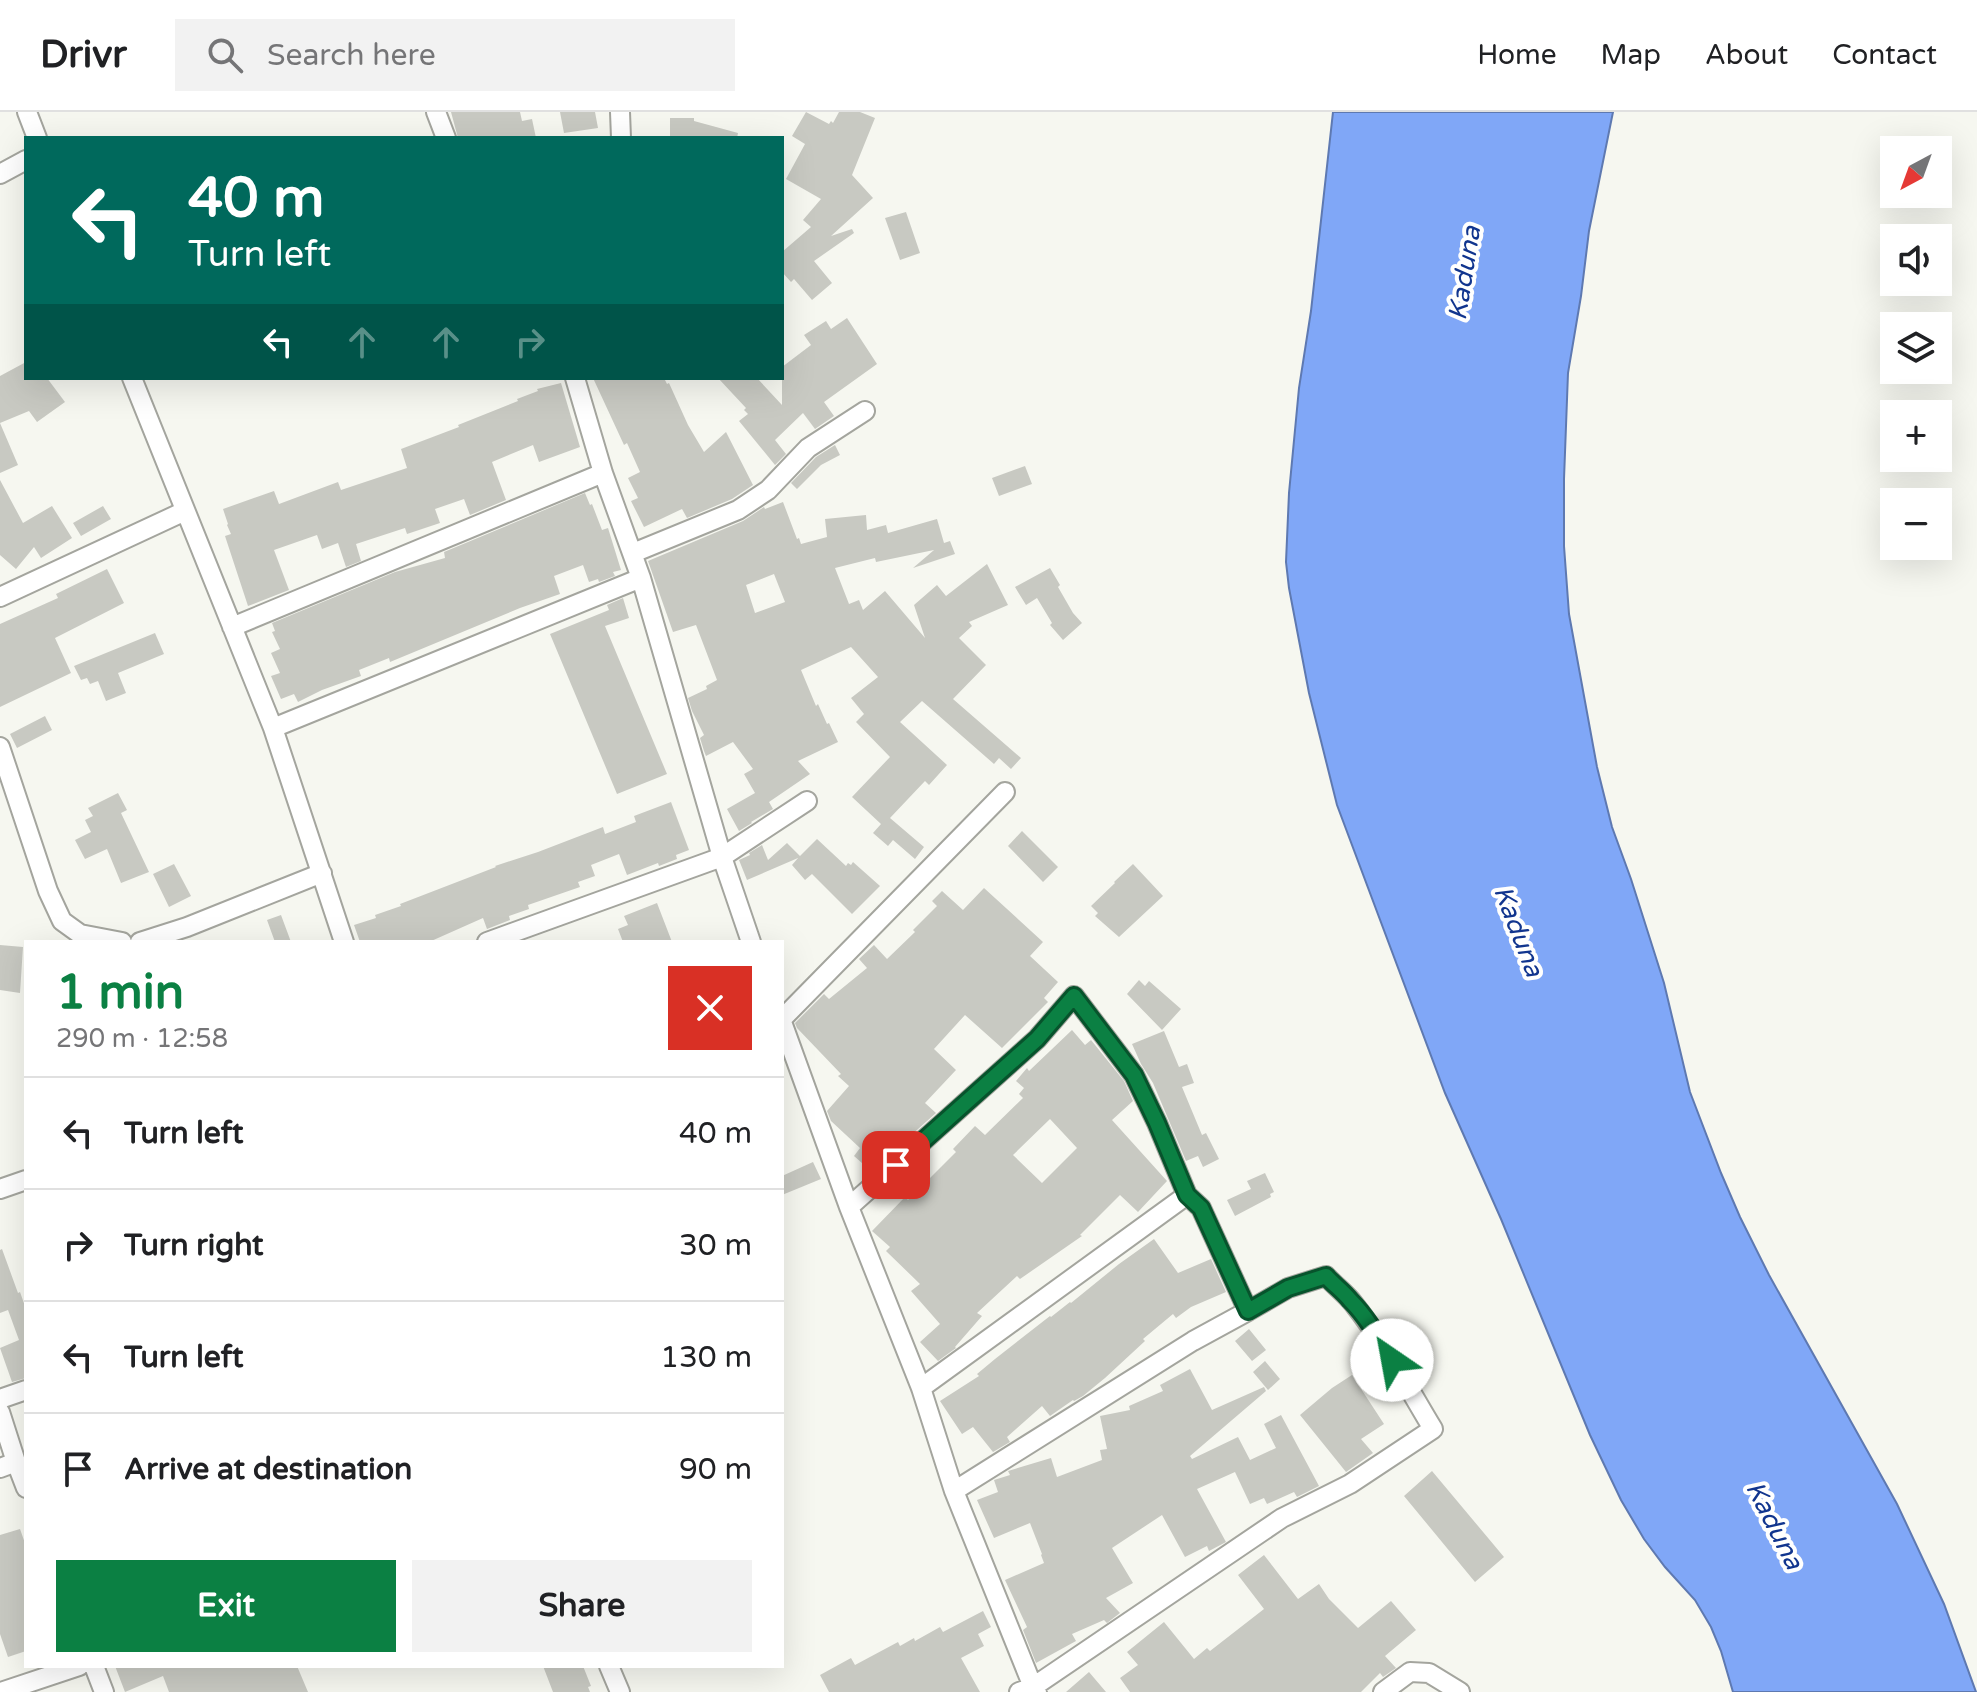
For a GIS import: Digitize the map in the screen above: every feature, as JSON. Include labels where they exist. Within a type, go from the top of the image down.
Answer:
[{"type":"street","points":[[27,112],[36,136]]},
{"type":"street","points":[[436,112],[445,136]]},
{"type":"street","points":[[620,112],[621,136]]},
{"type":"street","points":[[0,174],[24,161]]},
{"type":"street","points":[[133,380],[273,728],[343,940]]},
{"type":"street","points":[[576,380],[603,473],[641,578],[722,857],[750,940]]},
{"type":"street","points":[[633,553],[738,510],[768,490],[808,448],[865,411]]},
{"type":"street","points":[[232,627],[603,473]]},
{"type":"street","points":[[0,597],[185,511]]},
{"type":"street","points":[[273,728],[641,578]]},
{"type":"street","points":[[0,747],[48,891],[62,921],[80,934],[112,940]]},
{"type":"street","points":[[784,1019],[1005,792]]},
{"type":"street","points":[[493,940],[722,857],[807,801]]},
{"type":"street","points":[[146,940],[322,873]]},
{"type":"street","points":[[849,1207],[1037,1039],[1074,996],[1134,1075],[1187,1195],[1201,1208],[1248,1311]]},
{"type":"street","points":[[784,1027],[849,1207],[921,1388],[954,1491],[1029,1690],[1282,1518],[1350,1484],[1433,1429],[1379,1337],[1351,1300],[1326,1276],[1288,1288],[1193,1341],[954,1491]]},
{"type":"street","points":[[0,1189],[24,1181]]},
{"type":"street","points":[[921,1388],[1187,1195]]},
{"type":"street","points":[[0,1399],[24,1391]]},
{"type":"street","points":[[0,1412],[8,1465],[24,1485]]},
{"type":"street","points":[[1,1692],[73,1668]]},
{"type":"street","points":[[95,1668],[104,1692]]},
{"type":"street","points":[[610,1668],[620,1692]]},
{"type":"street","points":[[1383,1692],[1410,1672],[1429,1673],[1460,1692]]},
{"type":"water","name":"Kaduna","points":[[1333,112],[1613,112],[1589,231],[1568,373],[1564,479],[1564,546],[1569,614],[1597,767],[1612,827],[1664,983],[1690,1092],[1721,1173],[1769,1275],[1897,1504],[1944,1604],[1976,1692],[1733,1692],[1711,1627],[1695,1600],[1644,1539],[1621,1500],[1590,1435],[1445,1093],[1337,805],[1309,693],[1286,562],[1299,388],[1311,311]]},
{"type":"building","points":[[451,112],[520,112],[522,121],[532,119],[536,136],[457,136]]},
{"type":"building","points":[[560,112],[595,112],[598,128],[564,133]]},
{"type":"building","points":[[806,112],[829,124],[831,121],[833,123],[839,112],[860,112],[875,118],[852,175],[873,198],[831,236],[852,229],[854,233],[814,261],[832,283],[812,300],[794,279],[791,282],[784,274],[784,250],[811,227],[803,220],[821,199],[786,179],[805,144],[792,136]]},
{"type":"building","points":[[670,118],[694,118],[694,121],[738,133],[737,136],[670,136]]},
{"type":"building","points":[[906,212],[920,253],[900,260],[885,218]]},
{"type":"building","points":[[847,318],[877,364],[824,402],[834,416],[815,429],[803,413],[775,440],[786,454],[775,465],[739,421],[748,414],[744,410],[746,408],[720,380],[759,380],[782,405],[784,365],[811,345],[804,335],[826,321],[831,329]]},
{"type":"building","points":[[24,363],[24,380],[48,380],[65,402],[37,422],[29,411],[0,423],[0,376]]},
{"type":"building","points":[[594,380],[665,380],[704,452],[726,432],[753,485],[732,499],[687,518],[682,509],[644,527],[631,501],[638,498],[628,478],[640,472],[627,443],[624,445]]},
{"type":"building","points":[[561,383],[580,447],[539,462],[533,445],[492,462],[506,500],[470,515],[464,499],[435,509],[440,523],[407,534],[405,528],[356,544],[361,561],[346,567],[338,543],[322,549],[317,535],[274,550],[289,590],[248,606],[225,536],[231,534],[223,509],[274,491],[279,504],[338,482],[341,490],[407,468],[401,449],[518,401],[537,389]]},
{"type":"building","points":[[0,423],[18,465],[0,473]]},
{"type":"building","points":[[835,445],[840,455],[821,465],[797,489],[791,483],[816,457]]},
{"type":"building","points":[[1025,466],[1032,484],[999,496],[992,478]]},
{"type":"building","points":[[0,480],[23,523],[52,506],[72,538],[41,558],[34,547],[16,569],[0,555]]},
{"type":"building","points":[[585,493],[602,530],[608,528],[621,570],[613,572],[615,576],[589,582],[583,565],[554,576],[560,594],[390,662],[389,658],[359,670],[361,676],[298,702],[294,694],[281,699],[271,676],[280,673],[271,653],[280,649],[272,632],[275,631],[272,623],[395,572],[445,558],[444,552]]},
{"type":"building","points":[[783,502],[801,544],[827,537],[825,519],[866,515],[867,530],[886,525],[888,533],[937,519],[944,543],[950,541],[955,554],[913,568],[934,550],[876,562],[875,558],[835,568],[849,604],[859,600],[863,610],[885,591],[925,638],[914,605],[937,585],[946,596],[987,564],[1008,605],[969,622],[972,626],[959,638],[986,665],[953,699],[1021,758],[1011,769],[999,758],[994,764],[922,701],[900,722],[947,765],[929,785],[925,781],[890,818],[924,847],[915,859],[893,840],[888,846],[873,833],[881,824],[852,797],[890,757],[856,722],[864,714],[851,698],[878,677],[851,647],[801,670],[816,706],[818,704],[838,742],[798,761],[810,774],[769,802],[773,809],[739,831],[727,809],[755,793],[744,774],[753,769],[733,742],[706,756],[700,738],[704,735],[688,698],[717,680],[696,625],[673,632],[648,561]],"holes":[[[774,574],[785,602],[755,613],[746,585]]]},
{"type":"building","points":[[103,506],[111,519],[81,536],[73,523]]},
{"type":"building","points":[[1050,568],[1073,613],[1082,623],[1063,640],[1050,625],[1052,623],[1037,598],[1026,605],[1015,587]]},
{"type":"building","points":[[107,569],[124,603],[55,638],[71,673],[0,707],[0,624],[58,598],[56,594]]},
{"type":"building","points":[[623,598],[629,618],[605,626],[667,774],[617,794],[550,634],[609,610],[607,605]]},
{"type":"building","points":[[155,633],[164,654],[118,673],[126,693],[106,701],[98,681],[90,684],[87,678],[81,680],[74,666]]},
{"type":"building","points":[[45,716],[52,730],[17,748],[10,734]]},
{"type":"building","points":[[118,793],[127,810],[121,813],[149,872],[121,883],[107,849],[85,859],[75,840],[91,832],[85,820],[93,816],[88,808]]},
{"type":"building","points":[[671,802],[689,850],[676,855],[677,859],[627,875],[619,854],[591,865],[595,876],[578,882],[580,887],[528,905],[529,909],[487,929],[483,918],[434,940],[359,940],[354,925],[376,918],[375,915],[495,866],[603,827],[605,834],[636,822],[634,816]]},
{"type":"building","points":[[1022,831],[1058,867],[1043,882],[1008,846]]},
{"type":"building","points":[[817,839],[846,866],[853,862],[880,886],[852,914],[812,874],[805,880],[792,865],[798,858],[747,880],[739,860],[762,845],[768,860],[787,843],[800,856]]},
{"type":"building","points":[[174,864],[191,896],[169,907],[153,874]]},
{"type":"building","points":[[1133,864],[1163,896],[1119,937],[1095,916],[1098,913],[1091,906]]},
{"type":"building","points":[[984,888],[1043,942],[1030,956],[1058,982],[1044,998],[1048,1002],[1002,1048],[965,1015],[934,1049],[956,1070],[925,1103],[936,1113],[871,1171],[854,1156],[860,1148],[831,1121],[827,1111],[849,1086],[795,1023],[824,994],[829,999],[867,968],[859,959],[874,945],[887,959],[937,906],[932,901],[942,891],[963,910]]},
{"type":"building","points":[[657,903],[671,940],[622,940],[618,929],[628,925],[624,916]]},
{"type":"building","points":[[281,915],[290,940],[274,940],[267,920]]},
{"type":"building","points":[[0,945],[23,947],[20,993],[0,990]]},
{"type":"building","points":[[1139,980],[1145,986],[1149,981],[1181,1009],[1162,1030],[1127,994]]},
{"type":"building","points":[[1072,1030],[1085,1045],[1091,1040],[1124,1081],[1133,1101],[1112,1120],[1167,1181],[1138,1212],[1120,1195],[1082,1236],[1020,1279],[1017,1276],[977,1313],[982,1316],[956,1348],[938,1361],[920,1342],[940,1324],[911,1291],[920,1284],[886,1251],[890,1247],[872,1231],[956,1152],[953,1149],[975,1126],[985,1135],[1023,1098],[1019,1094],[1024,1088],[1016,1081],[1027,1068],[1029,1071]],"holes":[[[1050,1119],[1077,1148],[1042,1183],[1013,1155]]]},
{"type":"building","points":[[1164,1031],[1179,1067],[1187,1064],[1194,1083],[1182,1087],[1202,1135],[1206,1133],[1219,1159],[1203,1167],[1198,1156],[1186,1161],[1153,1083],[1132,1044]]},
{"type":"building","points":[[813,1162],[821,1179],[784,1194],[784,1175]]},
{"type":"building","points":[[1265,1173],[1274,1192],[1270,1194],[1271,1197],[1235,1216],[1227,1200],[1251,1189],[1247,1181]]},
{"type":"building","points":[[1154,1239],[1178,1273],[1211,1259],[1226,1292],[1191,1307],[1176,1318],[1173,1314],[1083,1396],[1050,1416],[1042,1406],[1007,1437],[1010,1442],[993,1452],[973,1427],[962,1434],[940,1401],[979,1376],[977,1374],[995,1359]]},
{"type":"building","points":[[0,1250],[24,1303],[24,1379],[12,1382],[0,1348],[19,1340],[8,1310],[0,1313]]},
{"type":"building","points":[[1249,1329],[1266,1350],[1252,1361],[1235,1341]]},
{"type":"building","points":[[1265,1361],[1280,1379],[1268,1390],[1253,1372]]},
{"type":"building","points":[[1190,1369],[1212,1410],[1264,1387],[1266,1391],[1190,1456],[1192,1459],[1238,1437],[1250,1460],[1276,1448],[1264,1424],[1281,1415],[1319,1486],[1297,1497],[1294,1492],[1267,1504],[1264,1498],[1250,1504],[1235,1472],[1197,1489],[1226,1542],[1209,1551],[1207,1546],[1185,1557],[1162,1515],[1112,1548],[1133,1583],[1106,1598],[1120,1613],[1107,1623],[1104,1620],[1072,1634],[1076,1641],[1036,1663],[1023,1630],[1027,1627],[1005,1580],[1044,1563],[1042,1554],[1030,1523],[994,1538],[977,1500],[998,1492],[994,1480],[1010,1475],[1008,1471],[1051,1458],[1057,1477],[1102,1460],[1100,1450],[1107,1449],[1100,1416],[1130,1410],[1129,1406],[1163,1391],[1160,1385]]},
{"type":"building","points":[[1352,1375],[1384,1424],[1361,1439],[1373,1453],[1346,1472],[1300,1415]]},
{"type":"building","points":[[1432,1471],[1504,1557],[1475,1582],[1404,1496]]},
{"type":"building","points":[[20,1529],[24,1540],[24,1652],[8,1657],[0,1634],[0,1535]]},
{"type":"building","points":[[1264,1555],[1298,1599],[1319,1584],[1329,1599],[1358,1628],[1391,1601],[1416,1630],[1385,1656],[1396,1668],[1383,1677],[1380,1673],[1361,1692],[1130,1692],[1120,1678],[1138,1665],[1127,1652],[1164,1622],[1194,1659],[1207,1648],[1210,1651],[1264,1609],[1238,1575]]},
{"type":"building","points":[[983,1611],[991,1627],[978,1634],[984,1646],[961,1658],[980,1692],[829,1692],[820,1675],[851,1658],[855,1665],[898,1642],[900,1646],[914,1638],[915,1641],[940,1627],[943,1632]]},
{"type":"building","points":[[116,1668],[298,1668],[308,1692],[169,1692],[163,1676],[125,1692]]},
{"type":"building","points":[[544,1668],[584,1668],[591,1686],[588,1687],[590,1692],[553,1692]]},
{"type":"building","points":[[1089,1672],[1106,1692],[1066,1692]]},
{"type":"route","points":[[896,1165],[1037,1039],[1074,996],[1134,1075],[1187,1195],[1201,1208],[1248,1311],[1288,1288],[1326,1276],[1351,1300],[1392,1360]]}]
